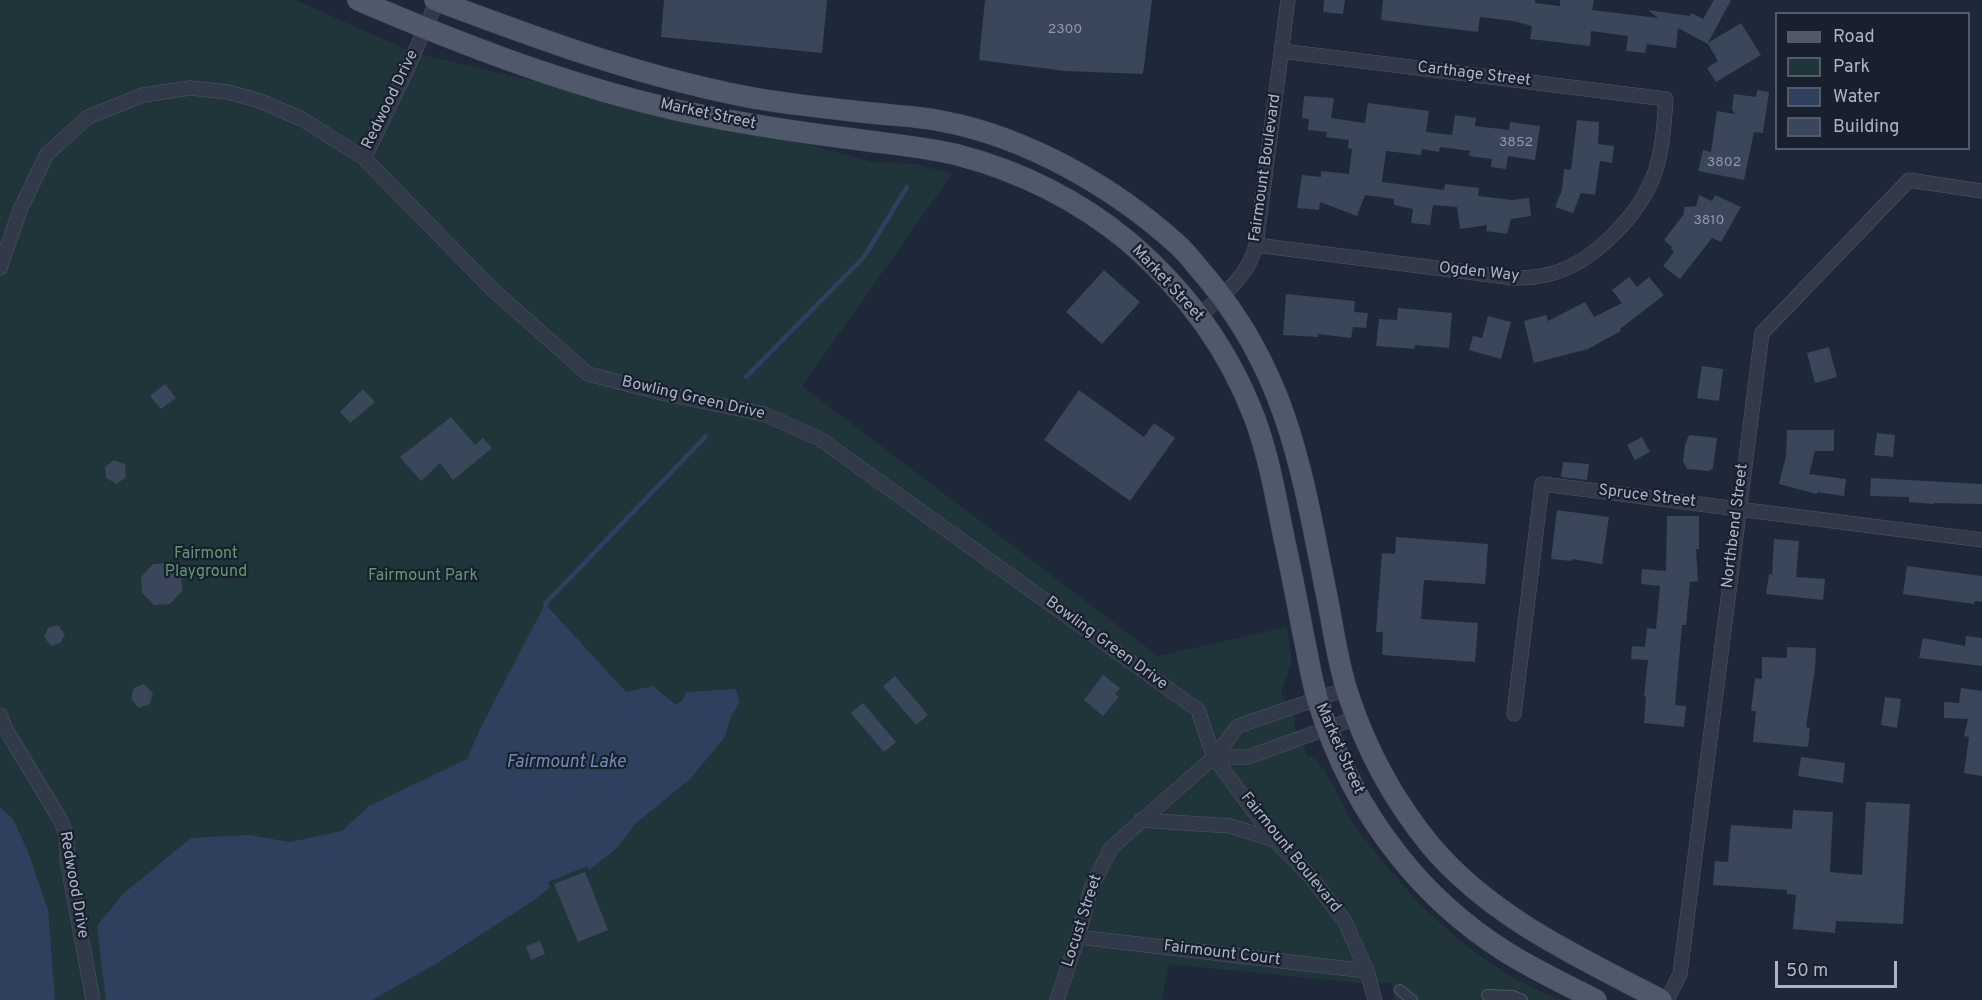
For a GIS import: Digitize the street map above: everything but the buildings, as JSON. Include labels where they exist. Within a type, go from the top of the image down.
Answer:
[{"type":"main road","name":"Market Street","points":[[358,0],[548,75],[644,102],[756,126],[921,148],[956,155],[1022,177],[1077,205],[1125,239],[1157,269],[1199,316],[1239,382],[1263,441],[1273,480],[1317,699],[1348,774],[1370,815],[1400,858],[1454,912],[1502,949],[1596,1000]]},
{"type":"main road","name":"Market Street","points":[[436,0],[562,48],[655,76],[745,97],[942,121],[1000,137],[1057,162],[1102,187],[1181,247],[1222,296],[1237,318],[1264,367],[1290,429],[1304,481],[1346,689],[1374,760],[1407,814],[1433,848],[1476,890],[1528,929],[1661,1000]]},
{"type":"street","name":"Redwood Drive","points":[[0,268],[20,210],[47,154],[88,117],[143,95],[190,88],[228,92],[302,119],[364,158],[426,28],[436,0]]},
{"type":"street","name":"Fairmount Boulevard","points":[[1199,316],[1246,271],[1256,245],[1288,0]]},
{"type":"street","name":"Carthage Street","points":[[1282,51],[1666,99]]},
{"type":"street","name":"Ogden Way","points":[[1256,245],[1514,278],[1552,274],[1576,263],[1605,243],[1628,219],[1644,195],[1662,146],[1666,99]]},
{"type":"street","name":"Bowling Green Drive","points":[[364,158],[493,290],[588,374],[662,393],[742,409],[781,421],[820,439],[1198,711]]},
{"type":"street","name":"Northbend Street","points":[[1667,1000],[1680,974],[1762,333],[1909,180],[1982,191]]},
{"type":"street","name":"Spruce Street","points":[[1514,714],[1542,484],[1982,540]]},
{"type":"street","points":[[1214,757],[1238,726],[1346,689]]},
{"type":"street","name":"Fairmount Boulevard","points":[[1198,711],[1214,757],[1275,840],[1311,877],[1344,920],[1367,971],[1375,1000]]},
{"type":"street","name":"Redwood Drive","points":[[0,715],[3,730],[61,821],[67,836],[67,860],[93,1000]]},
{"type":"street","points":[[1214,757],[1248,757],[1356,718]]},
{"type":"street","name":"Locust Street","points":[[1057,1000],[1078,938],[1091,888],[1111,848],[1214,757]]},
{"type":"street","points":[[1141,820],[1230,826],[1275,840]]},
{"type":"street","name":"Fairmount Court","points":[[1078,938],[1367,971]]},
{"type":"street","points":[[1400,990],[1412,1000]]},
{"type":"street","points":[[1488,995],[1513,996],[1522,1000]]},
{"type":"green space","name":"Fairmount Park","points":[[0,0],[295,0],[415,53],[871,162],[916,164],[952,174],[802,386],[1158,656],[1287,627],[1292,661],[1281,692],[1290,714],[1296,718],[1294,725],[1307,756],[1315,759],[1324,770],[1363,837],[1427,910],[1476,953],[1502,971],[1561,1000],[1395,1000],[1391,983],[1359,983],[1169,964],[1162,1000],[0,1000]]},
{"type":"water","name":"Fairmount Lake","points":[[545,604],[626,692],[653,686],[676,705],[683,700],[686,692],[736,689],[739,703],[731,717],[724,738],[690,779],[636,823],[616,849],[589,870],[587,866],[548,882],[550,887],[534,900],[437,963],[372,1000],[106,1000],[97,926],[123,894],[191,838],[249,835],[290,842],[342,831],[369,806],[467,759],[480,729]]},
{"type":"water","points":[[0,807],[13,819],[28,852],[48,910],[55,1000],[0,1000]]},
{"type":"waterway","points":[[746,377],[864,257],[907,187]]},
{"type":"waterway","points":[[545,604],[706,436]]},
{"type":"park label","name":"Fairmont Playground","points":[[206,564]]}]
